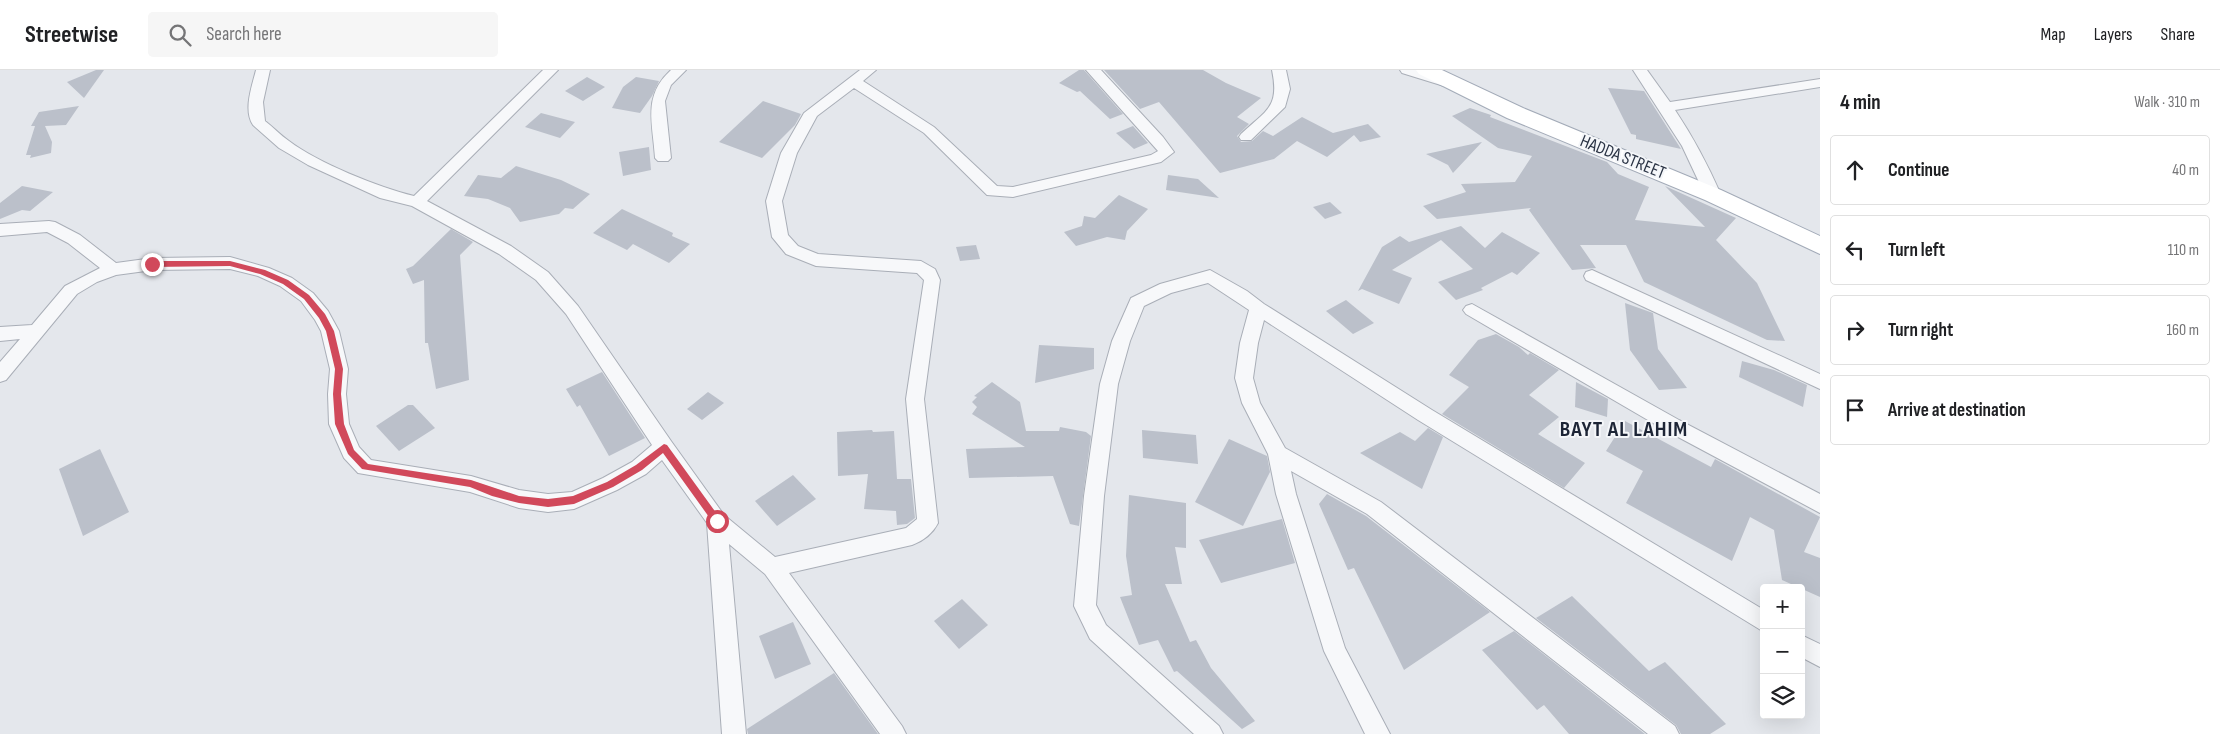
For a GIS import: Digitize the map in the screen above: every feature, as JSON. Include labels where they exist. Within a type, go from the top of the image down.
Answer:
[{"type":"main road","name":"HADDA STREET","points":[[1432,73],[1518,110],[1820,229]]},
{"type":"main road","name":"HADDA STREET","points":[[1710,186],[1820,246]]},
{"type":"street","points":[[264,70],[256,102],[258,122],[284,145],[313,162],[386,194],[417,202],[505,250],[542,276],[572,310],[664,447],[717,521],[772,567],[894,734]]},
{"type":"street","points":[[417,202],[551,70]]},
{"type":"street","points":[[663,158],[658,101],[665,83],[678,70]]},
{"type":"street","points":[[772,567],[912,536],[928,523],[916,399],[932,280],[929,273],[921,267],[816,260],[792,250],[780,237],[774,201],[789,153],[811,113],[858,74],[895,106],[929,130],[993,191],[1013,192],[1156,159],[1166,152],[1158,140],[1093,70]]},
{"type":"street","points":[[1246,137],[1278,107],[1282,89],[1279,70]]},
{"type":"street","points":[[1640,70],[1666,107],[1710,186]]},
{"type":"street","points":[[1666,107],[1820,83]]},
{"type":"street","points":[[0,230],[49,226],[74,239],[113,269]]},
{"type":"street","points":[[0,375],[71,290],[91,278],[113,269],[152,264],[230,263],[263,272],[286,282],[307,297],[322,316],[330,331],[339,369],[337,394],[339,424],[351,452],[365,467],[471,484],[519,499],[548,503],[574,500],[610,484],[639,468],[664,447]]},
{"type":"street","points":[[1211,734],[1098,632],[1085,606],[1094,496],[1109,384],[1121,341],[1137,302],[1166,288],[1210,276],[1425,415],[1760,620]]},
{"type":"street","points":[[1592,276],[1820,382]]},
{"type":"street","points":[[1258,308],[1249,343],[1244,378],[1251,402],[1278,454],[1286,494],[1335,651],[1378,734]]},
{"type":"street","points":[[1472,310],[1672,424],[1820,504]]},
{"type":"street","points":[[0,334],[36,331]]},
{"type":"street","points":[[1278,454],[1374,508],[1667,734]]},
{"type":"street","points":[[717,521],[734,734]]},
{"type":"building","points":[[96,70],[104,70],[84,98],[67,82]]},
{"type":"building","points":[[1079,70],[1084,70],[1123,114],[1110,119],[1080,91],[1077,92],[1059,83]]},
{"type":"building","points":[[1104,70],[1203,70],[1226,83],[1261,98],[1237,117],[1249,124],[1237,136],[1241,142],[1252,141],[1263,131],[1273,136],[1302,117],[1333,133],[1368,124],[1381,137],[1360,142],[1354,135],[1327,157],[1297,141],[1274,159],[1220,173],[1159,102],[1140,109]]},
{"type":"building","points":[[587,77],[605,87],[583,101],[565,91]]},
{"type":"building","points":[[636,77],[659,81],[652,96],[640,113],[612,108],[623,87]]},
{"type":"building","points":[[1608,88],[1644,91],[1681,149],[1636,139],[1636,135],[1631,134]]},
{"type":"building","points":[[763,101],[801,114],[795,125],[762,158],[719,142]]},
{"type":"building","points":[[79,106],[66,125],[45,126],[52,142],[51,153],[30,158],[31,155],[26,155],[35,126],[31,126],[39,112]]},
{"type":"building","points":[[1470,108],[1607,162],[1618,174],[1649,187],[1635,220],[1705,227],[1665,186],[1736,218],[1716,240],[1757,283],[1785,341],[1767,340],[1644,282],[1626,245],[1580,245],[1596,268],[1572,270],[1529,210],[1531,208],[1437,219],[1423,206],[1466,192],[1461,184],[1515,182],[1532,156],[1498,148],[1452,116]]},
{"type":"building","points":[[541,113],[575,122],[560,138],[525,127]]},
{"type":"building","points":[[1133,126],[1148,143],[1134,149],[1116,133]]},
{"type":"building","points":[[1482,142],[1453,173],[1448,165],[1426,154]]},
{"type":"building","points":[[649,147],[651,170],[623,176],[619,152]]},
{"type":"building","points":[[516,166],[561,180],[590,194],[573,209],[565,208],[559,214],[520,222],[510,208],[488,199],[464,196],[478,175],[501,178]]},
{"type":"building","points":[[1168,175],[1198,179],[1219,198],[1166,190]]},
{"type":"building","points":[[22,186],[53,192],[30,211],[22,210],[0,219],[0,203]]},
{"type":"building","points":[[1119,195],[1148,209],[1127,231],[1125,240],[1107,237],[1076,246],[1064,232],[1082,226],[1084,216],[1095,218]]},
{"type":"building","points":[[1330,202],[1342,213],[1325,219],[1313,207]]},
{"type":"building","points":[[622,209],[673,233],[672,236],[690,244],[669,263],[633,244],[627,250],[593,233]]},
{"type":"building","points":[[1461,226],[1485,248],[1502,232],[1540,253],[1517,275],[1512,272],[1481,288],[1483,290],[1456,300],[1438,282],[1473,269],[1441,240],[1392,270],[1412,278],[1399,304],[1362,289],[1358,291],[1382,247],[1400,236],[1409,242]]},
{"type":"building","points":[[451,229],[473,242],[460,255],[469,380],[436,389],[428,343],[425,343],[424,280],[413,284],[406,269],[413,266]]},
{"type":"building","points":[[976,245],[980,259],[960,261],[956,247]]},
{"type":"building","points":[[1346,300],[1374,323],[1353,334],[1326,311]]},
{"type":"building","points":[[1625,303],[1653,313],[1658,349],[1687,388],[1659,390],[1630,350]]},
{"type":"building","points":[[1496,334],[1519,347],[1528,355],[1530,353],[1559,370],[1529,395],[1559,417],[1538,434],[1585,463],[1564,488],[1442,414],[1469,387],[1449,375],[1478,340]]},
{"type":"building","points":[[1039,345],[1094,348],[1094,369],[1035,383]]},
{"type":"building","points":[[1742,361],[1774,370],[1807,385],[1803,407],[1739,377]]},
{"type":"building","points":[[602,372],[645,438],[609,456],[580,405],[577,407],[566,389]]},
{"type":"building","points":[[992,382],[1020,402],[1026,431],[1059,431],[1060,427],[1086,432],[1091,436],[1079,526],[1070,524],[1053,476],[969,478],[966,449],[1025,447],[972,414],[977,407],[972,402],[977,397],[974,396]]},
{"type":"building","points":[[1576,382],[1608,399],[1607,417],[1575,407]]},
{"type":"building","points":[[708,392],[724,403],[702,420],[687,409]]},
{"type":"building","points":[[408,405],[413,405],[435,428],[399,451],[376,426]]},
{"type":"building","points":[[1625,421],[1711,467],[1715,459],[1820,517],[1804,552],[1820,558],[1820,597],[1805,590],[1805,584],[1791,584],[1782,580],[1774,530],[1750,517],[1732,561],[1626,503],[1643,471],[1606,451]]},
{"type":"building","points":[[1428,428],[1443,437],[1422,489],[1360,453],[1400,432],[1415,441]]},
{"type":"building","points":[[872,430],[873,432],[894,431],[897,479],[911,479],[915,518],[907,524],[897,525],[896,511],[864,509],[868,474],[838,476],[837,432]]},
{"type":"building","points":[[1142,430],[1196,435],[1198,464],[1143,458]]},
{"type":"building","points":[[1229,439],[1267,456],[1270,472],[1243,526],[1195,502]]},
{"type":"building","points":[[100,449],[129,512],[83,536],[59,469]]},
{"type":"building","points":[[793,475],[816,499],[777,526],[755,501]]},
{"type":"building","points":[[1327,494],[1366,516],[1490,612],[1404,670],[1354,568],[1348,570],[1319,504]]},
{"type":"building","points":[[1129,495],[1186,503],[1186,548],[1175,547],[1182,584],[1165,584],[1190,642],[1196,640],[1211,668],[1255,721],[1242,729],[1177,671],[1174,672],[1158,640],[1139,645],[1120,597],[1132,595],[1126,556]]},
{"type":"building","points":[[1282,519],[1295,563],[1221,583],[1199,540]]},
{"type":"building","points":[[1572,596],[1649,671],[1665,662],[1726,724],[1710,734],[1681,734],[1676,725],[1536,618]]},
{"type":"building","points":[[962,599],[988,625],[959,649],[934,621]]},
{"type":"building","points":[[793,622],[811,664],[775,679],[759,636]]},
{"type":"building","points":[[1514,631],[1645,734],[1569,734],[1544,705],[1537,710],[1482,650]]},
{"type":"building","points":[[834,673],[878,734],[748,734],[747,729]]},
{"type":"district","name":"BAYT AL LAHIM","points":[[1624,429]]},
{"type":"route","points":[[152,264],[230,263],[263,272],[286,282],[307,297],[322,316],[330,331],[339,369],[337,394],[339,424],[351,452],[365,467],[471,484],[519,499],[548,503],[574,500],[610,484],[639,468],[664,447],[717,521]]}]
